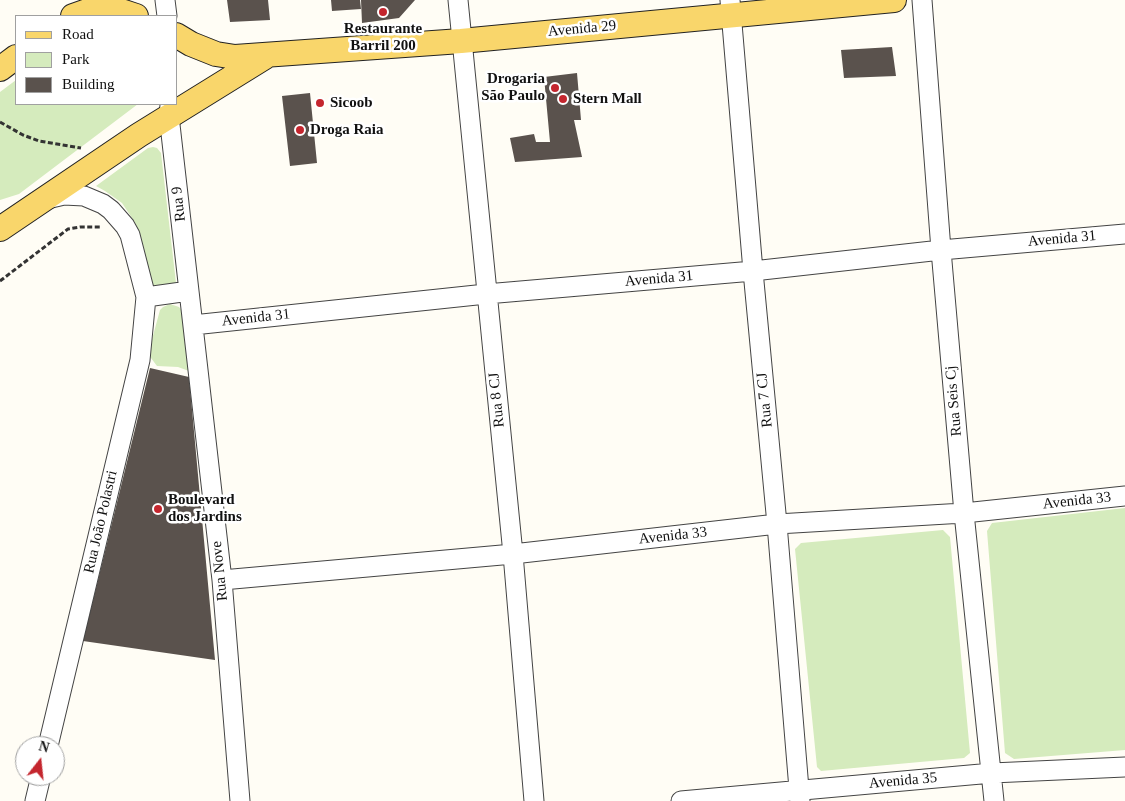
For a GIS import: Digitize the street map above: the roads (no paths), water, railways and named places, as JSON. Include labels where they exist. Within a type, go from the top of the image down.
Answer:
[{"type":"main road","name":"Avenida 29","points":[[178,36],[191,44],[216,54],[235,57],[461,41],[731,8],[894,0]]},
{"type":"main road","points":[[76,15],[92,9],[104,8],[115,9],[133,15]]},
{"type":"main road","name":"Avenida 29","points":[[13,218],[170,110],[269,55]]},
{"type":"main road","points":[[0,69],[15,57]]},
{"type":"street","points":[[165,0],[167,15]]},
{"type":"street","name":"Rua 8 CJ","points":[[458,0],[513,554],[534,801]]},
{"type":"street","name":"Rua Seis Cj","points":[[922,0],[964,513],[994,801]]},
{"type":"street","name":"Rua 7 CJ","points":[[731,8],[799,796]]},
{"type":"street","points":[[0,61],[15,56]]},
{"type":"street","name":"Rua 9","points":[[170,110],[193,325]]},
{"type":"street","name":"Rua João Polastri","points":[[13,218],[54,196],[74,194],[89,197],[103,204],[112,210],[130,235],[146,297],[140,360],[50,736]]},
{"type":"street","name":"Avenida 31","points":[[193,325],[486,294],[753,271],[941,250],[1125,234]]},
{"type":"street","points":[[146,297],[189,291]]},
{"type":"street","name":"Rua Nove","points":[[193,325],[222,580],[240,801]]},
{"type":"street","name":"Avenida 33","points":[[222,580],[513,554],[777,524],[964,513],[1125,496]]},
{"type":"street","name":"Avenida 35","points":[[681,801],[799,796],[992,773],[1125,767]]},
{"type":"street","points":[[35,801],[39,786]]},
{"type":"place","name":"Restaurante Barril 200","points":[[383,12]]},
{"type":"place","name":"Drogaria São Paulo","points":[[555,88]]},
{"type":"place","name":"Stern Mall","points":[[563,99]]},
{"type":"place","name":"Sicoob","points":[[320,103]]},
{"type":"place","name":"Droga Raia","points":[[300,130]]},
{"type":"place","name":"Boulevard dos Jardins","points":[[158,509]]}]
